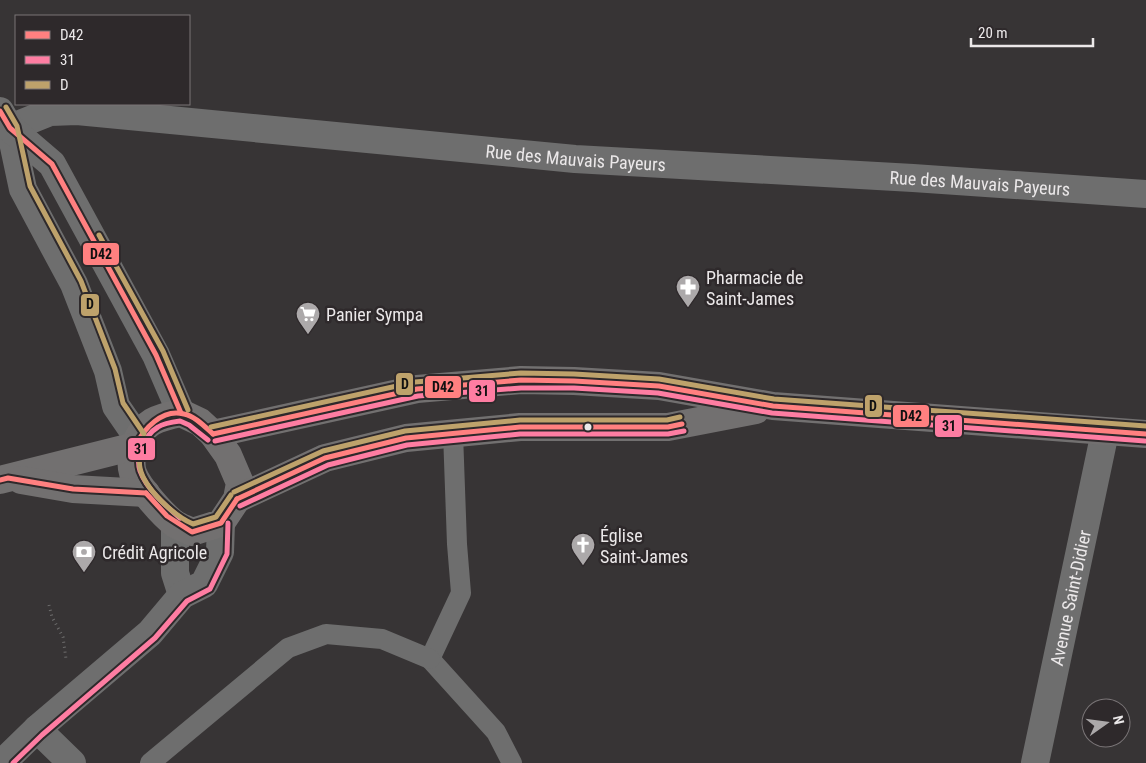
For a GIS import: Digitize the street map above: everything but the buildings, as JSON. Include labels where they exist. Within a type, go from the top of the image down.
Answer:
[{"type":"main road","points":[[213,434],[417,390],[521,380],[659,386],[773,406],[1146,434]]},
{"type":"main road","points":[[237,499],[325,458],[406,438],[520,426],[668,427],[773,406]]},
{"type":"main road","points":[[181,413],[200,422],[213,434],[228,455],[240,483],[237,499],[221,523],[192,532],[175,524],[162,513],[133,474],[132,458],[137,442],[150,423],[165,416],[181,413]]},
{"type":"main road","points":[[4,479],[137,442]]},
{"type":"main road","points":[[4,479],[73,489],[146,493]]},
{"type":"street","name":"Rue des Mauvais Payeurs","points":[[5,119],[77,110],[575,159],[913,178],[1146,194]]},
{"type":"street","points":[[5,119],[52,164],[156,356],[181,413]]},
{"type":"street","points":[[5,119],[23,189],[74,284],[108,371],[116,406],[137,442]]},
{"type":"street","name":"Avenue Saint-Didier","points":[[1035,763],[1105,432]]},
{"type":"street","points":[[2,763],[37,728],[150,633],[182,595],[204,584],[220,552],[221,523]]},
{"type":"street","points":[[175,524],[175,572],[182,595]]},
{"type":"street","points":[[37,728],[72,763]]},
{"type":"lane","points":[[430,659],[461,593],[457,544],[453,433]]},
{"type":"lane","points":[[154,760],[288,648],[326,634],[382,639],[430,659],[496,732],[512,763]]},
{"type":"path","points":[[49,605],[52,617],[63,637],[67,667]]},
{"type":"transit line","name":"D","points":[[6,107],[17,126],[30,186],[81,281],[115,369],[123,403],[144,434]]},
{"type":"transit line","name":"D42","points":[[0,111],[10,128],[52,164],[156,355],[181,413]]},
{"type":"transit line","name":"D","points":[[99,235],[163,351],[188,410]]},
{"type":"transit line","name":"D","points":[[211,427],[415,382],[521,373],[659,379],[774,399],[1146,426]]},
{"type":"transit line","name":"D42","points":[[213,434],[417,389],[521,380],[659,386],[773,406],[1146,434]]},
{"type":"transit line","name":"31","points":[[215,441],[418,396],[521,388],[574,388],[658,393],[772,413],[1145,441]]},
{"type":"transit line","name":"D42","points":[[135,446],[143,433],[155,421],[168,414],[188,415],[200,422],[213,434]]},
{"type":"transit line","name":"D","points":[[234,492],[323,451],[405,431],[520,420],[667,420],[680,417]]},
{"type":"transit line","name":"31","points":[[180,518],[157,497],[143,478],[139,465],[142,446],[149,435],[158,427],[180,421],[189,425],[208,440]]},
{"type":"transit line","name":"D42","points":[[237,499],[325,458],[406,438],[520,427],[668,427],[682,424]]},
{"type":"transit line","name":"31","points":[[240,506],[328,465],[407,445],[520,434],[668,434],[684,431]]},
{"type":"transit line","name":"D","points":[[145,441],[139,461],[143,476],[147,484],[177,515],[193,524],[216,517],[231,495]]},
{"type":"transit line","name":"D42","points":[[0,480],[8,478],[73,489],[146,493]]},
{"type":"transit line","name":"D42","points":[[146,493],[167,516],[192,532],[221,523],[237,499]]},
{"type":"transit line","name":"31","points":[[13,763],[42,735],[155,638],[187,601],[210,589],[227,554],[228,523]]},
{"type":"place","name":"Pharmacie de Saint-James","points":[[688,308]]},
{"type":"place","name":"Panier Sympa","points":[[308,335]]},
{"type":"place","name":"Église Saint-James","points":[[583,566]]},
{"type":"place","name":"Crédit Agricole","points":[[84,573]]}]
